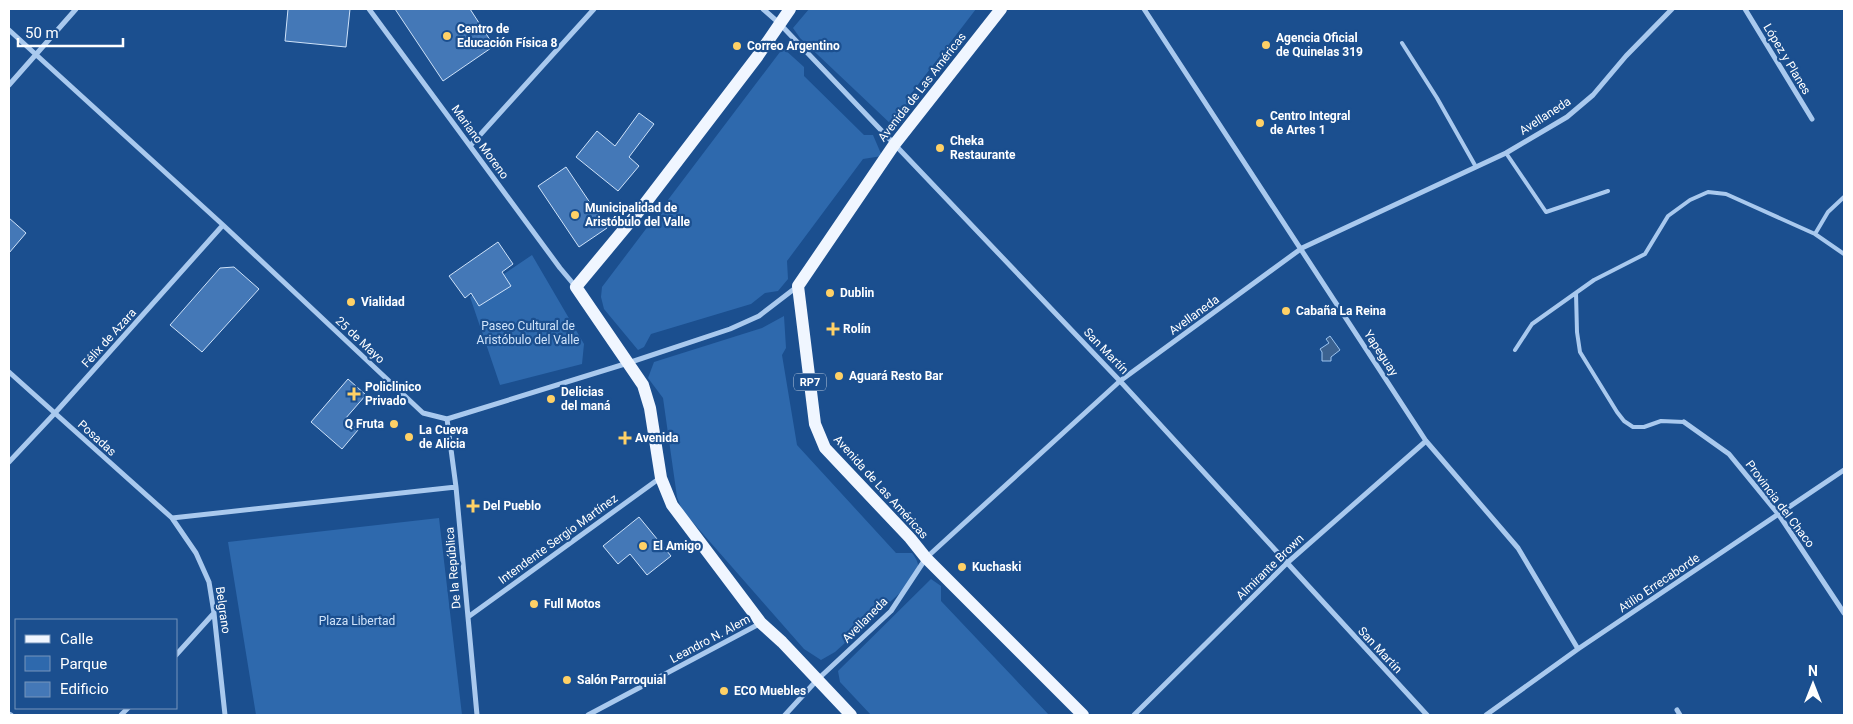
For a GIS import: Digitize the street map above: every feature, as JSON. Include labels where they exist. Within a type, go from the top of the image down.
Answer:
[{"type":"main road","points":[[790,9],[757,57],[617,240],[576,287],[643,385],[650,408],[661,478],[672,505],[761,623],[851,715]]},
{"type":"main road","name":"Avenida de Las Américas","points":[[1001,9],[894,145],[798,286],[815,424],[825,448],[910,538],[926,558],[1083,715]]},
{"type":"street","points":[[9,85],[76,9]]},
{"type":"street","name":"Mariano Moreno","points":[[369,9],[576,287]]},
{"type":"street","points":[[470,146],[594,9]]},
{"type":"street","name":"San Martín","points":[[763,9],[779,23],[1120,381],[1427,715]]},
{"type":"street","name":"Yapeguay","points":[[1144,9],[1302,248],[1426,441],[1518,548],[1578,649]]},
{"type":"street","name":"Avellaneda","points":[[785,715],[817,680],[891,611],[926,558],[1120,381],[1302,248],[1506,153],[1567,117],[1593,95],[1626,56],[1672,9]]},
{"type":"street","name":"López y Planes","points":[[1746,9],[1812,119]]},
{"type":"street","name":"25 de Mayo","points":[[9,30],[224,225],[424,413],[447,418]]},
{"type":"street","name":"Félix de Azara","points":[[9,462],[224,225]]},
{"type":"street","points":[[447,418],[628,363],[748,322],[776,304],[798,286]]},
{"type":"street","name":"Posadas","points":[[9,372],[172,518]]},
{"type":"street","name":"De la República","points":[[447,418],[456,487],[477,715]]},
{"type":"street","name":"Provincia del Chaco","points":[[1684,422],[1729,454],[1779,515],[1844,612]]},
{"type":"street","name":"Almirante Brown","points":[[1134,715],[1287,563],[1426,441]]},
{"type":"street","name":"Atilio Errecaborde","points":[[1486,715],[1578,649],[1844,470]]},
{"type":"street","name":"Intendente Sergio Martínez","points":[[468,617],[661,478]]},
{"type":"street","points":[[172,518],[456,487]]},
{"type":"street","name":"Belgrano","points":[[172,518],[199,560],[209,582],[225,715]]},
{"type":"street","points":[[178,653],[214,614]]},
{"type":"street","name":"Leandro N. Alem","points":[[588,715],[761,623]]},
{"type":"lane","points":[[1402,42],[1438,98],[1476,167]]},
{"type":"lane","points":[[1506,153],[1546,212],[1608,191]]},
{"type":"lane","points":[[1515,350],[1532,324],[1594,280],[1645,254],[1668,216],[1690,200],[1708,192],[1726,194],[1815,234],[1844,254]]},
{"type":"lane","points":[[1815,234],[1828,212],[1844,197]]},
{"type":"lane","points":[[1576,293],[1577,332],[1580,352],[1624,421],[1633,427],[1644,427],[1661,421],[1684,422]]},
{"type":"green space","points":[[809,9],[976,9],[907,99],[910,111],[902,123],[893,126],[800,38],[793,28]]},
{"type":"green space","points":[[783,48],[804,67],[804,76],[864,135],[873,135],[882,156],[863,159],[787,261],[788,279],[778,291],[765,293],[751,304],[651,334],[644,347],[638,350],[604,309],[601,297],[602,287]]},
{"type":"green space","name":"Paseo Cultural de Aristóbulo del Valle","points":[[532,255],[584,344],[582,364],[500,385],[470,297]]},
{"type":"green space","points":[[784,316],[786,348],[782,355],[797,445],[896,553],[912,553],[918,564],[918,570],[913,581],[835,652],[821,660],[804,649],[682,510],[677,497],[663,398],[648,378],[654,362],[762,328]]},
{"type":"green space","name":"Plaza Libertad","points":[[439,518],[462,715],[256,715],[228,542]]},
{"type":"green space","points":[[931,579],[941,586],[941,601],[1049,715],[871,715],[840,682],[838,671]]},
{"type":"shaded area","points":[[1330,336],[1340,350],[1331,357],[1331,361],[1322,361],[1320,349],[1329,343],[1326,339]]},
{"type":"building","points":[[288,9],[350,9],[346,47],[285,41]]},
{"type":"building","points":[[395,9],[470,9],[494,46],[443,81]]},
{"type":"building","points":[[639,113],[654,124],[629,157],[639,166],[618,191],[576,157],[597,131],[615,146]]},
{"type":"building","points":[[566,167],[607,228],[579,247],[538,186]]},
{"type":"building","points":[[9,218],[26,233],[9,253]]},
{"type":"building","points":[[498,242],[513,264],[502,272],[511,286],[479,306],[471,293],[465,298],[449,276]]},
{"type":"building","points":[[234,267],[259,289],[202,352],[170,325],[220,268]]},
{"type":"building","points":[[348,379],[366,395],[345,419],[358,430],[342,449],[311,422]]},
{"type":"building","points":[[639,517],[671,556],[647,575],[630,554],[618,564],[603,546]]},
{"type":"place","name":"Centro de Educación Física 8","points":[[447,36]]},
{"type":"place","name":"Agencia Oficial de Quinelas 319","points":[[1266,45]]},
{"type":"place","name":"Correo Argentino","points":[[737,46]]},
{"type":"place","name":"Centro Integral de Artes 1","points":[[1260,123]]},
{"type":"place","name":"Cheka Restaurante","points":[[940,148]]},
{"type":"place","name":"Municipalidad de Aristóbulo del Valle","points":[[575,215]]},
{"type":"place","name":"Dublin","points":[[830,293]]},
{"type":"place","name":"Vialidad","points":[[351,302]]},
{"type":"place","name":"Cabaña La Reina","points":[[1286,311]]},
{"type":"place","name":"Rolín","points":[[833,329]]},
{"type":"place","name":"Aguará Resto Bar","points":[[839,376]]},
{"type":"place","name":"Policlinico Privado","points":[[354,394]]},
{"type":"place","name":"Delicias del maná","points":[[551,399]]},
{"type":"place","name":"Q Fruta","points":[[394,424]]},
{"type":"place","name":"La Cueva de Alicia","points":[[409,437]]},
{"type":"place","name":"Avenida","points":[[625,438]]},
{"type":"place","name":"Del Pueblo","points":[[473,506]]},
{"type":"place","name":"El Amigo","points":[[643,546]]},
{"type":"place","name":"Kuchaski","points":[[962,567]]},
{"type":"place","name":"Full Motos","points":[[534,604]]},
{"type":"place","name":"Salón Parroquial","points":[[567,680]]},
{"type":"place","name":"ECO Muebles","points":[[724,691]]}]
